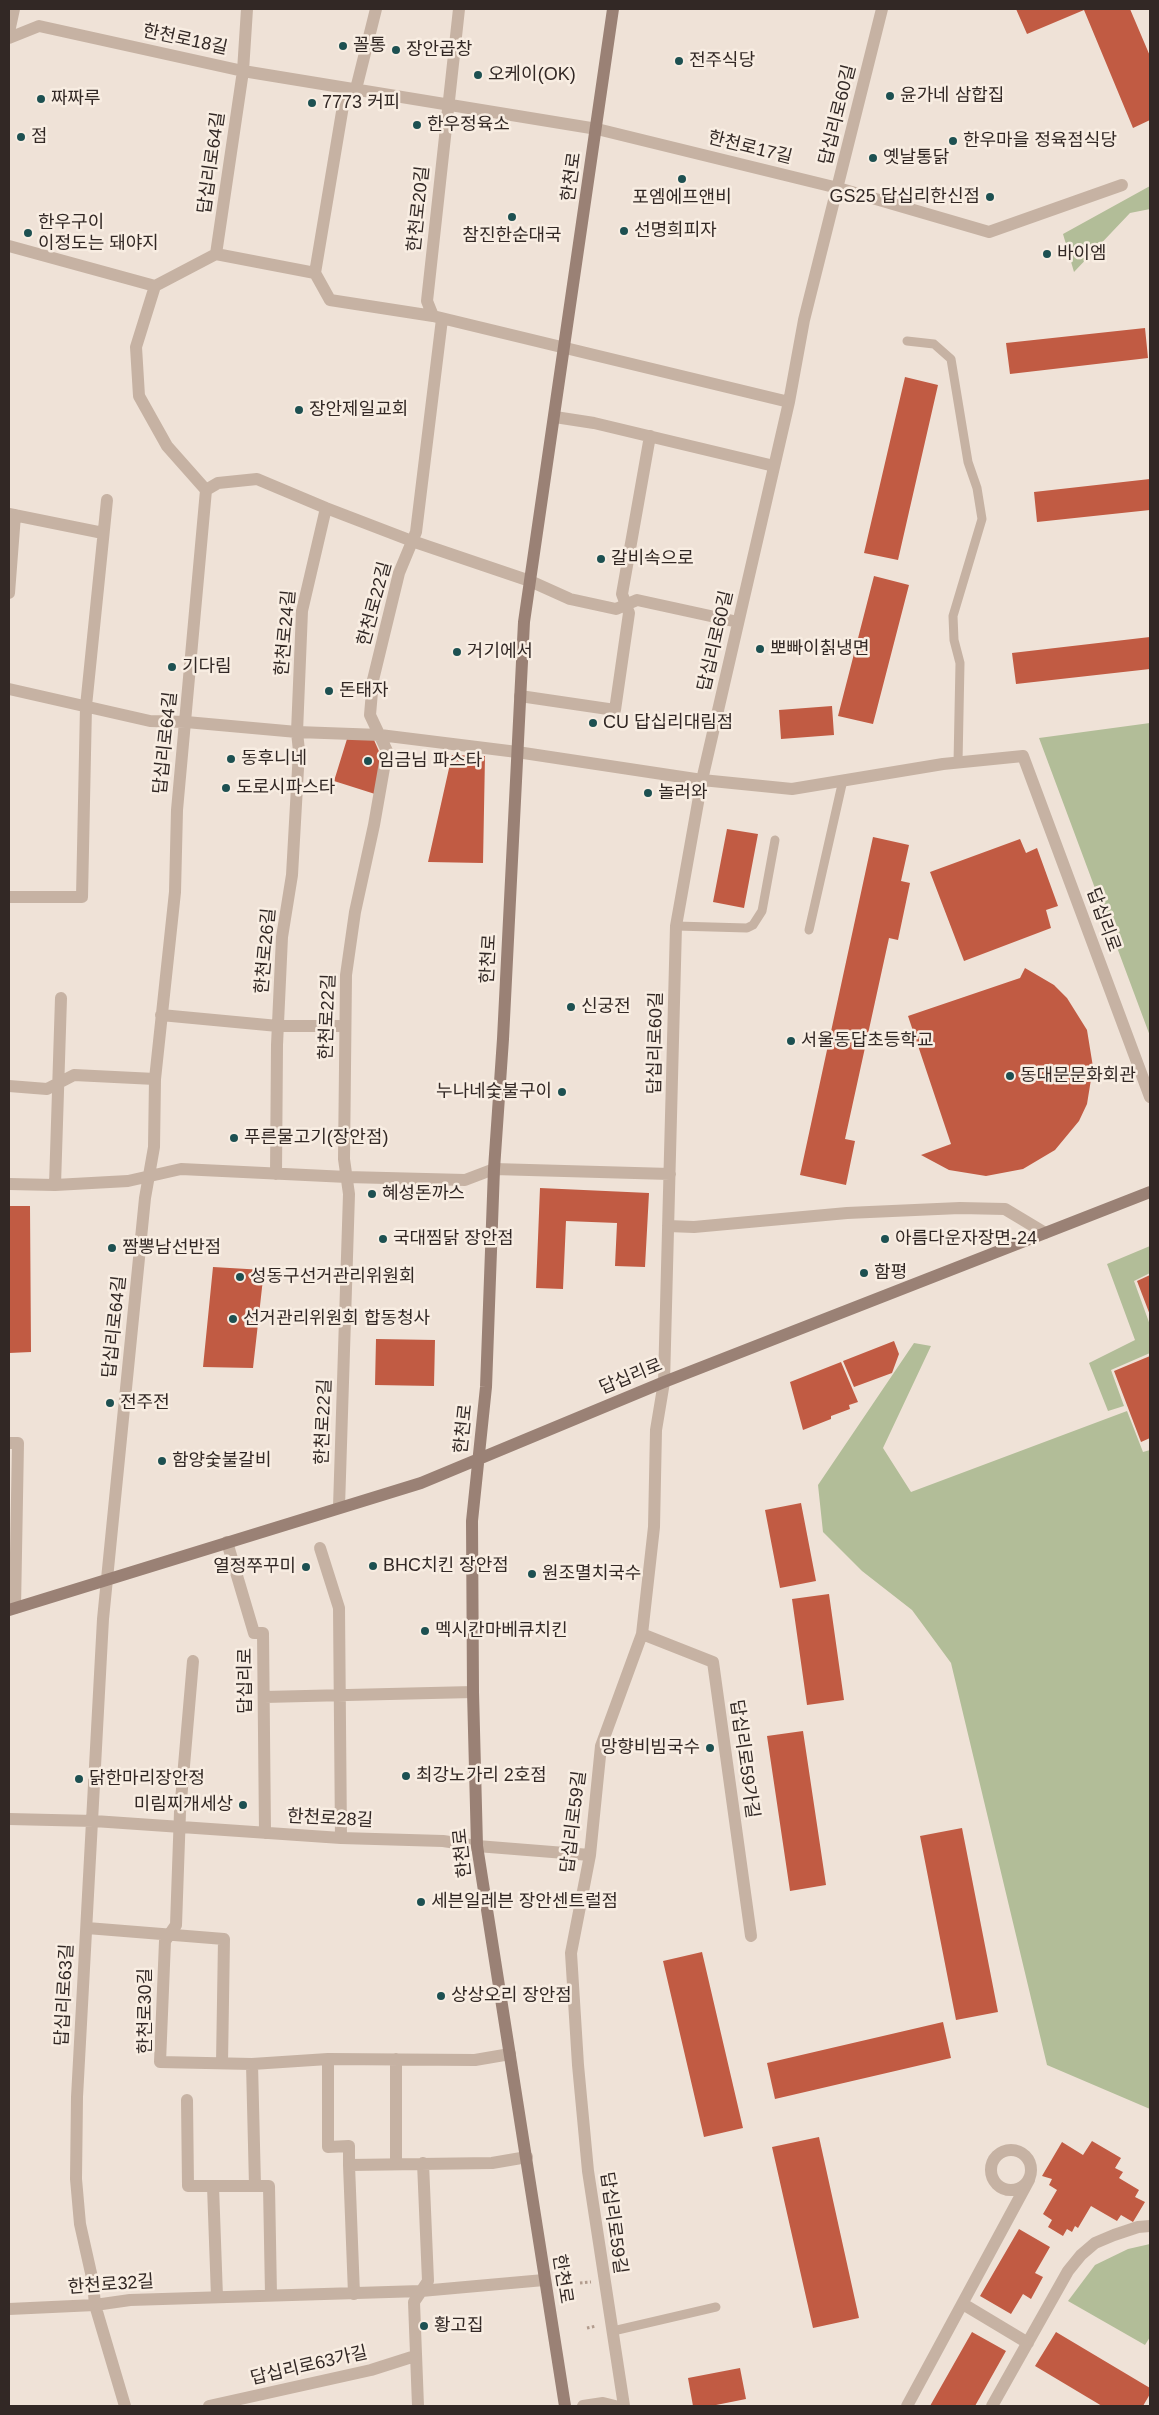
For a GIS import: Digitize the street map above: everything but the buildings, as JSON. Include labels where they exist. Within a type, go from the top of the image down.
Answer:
[{"type":"main road","name":"한천로","points":[[565,2406],[477,1846],[473,1692],[472,1521],[486,1386],[494,1169],[524,622],[613,9]]},
{"type":"main road","name":"답십리로","points":[[12,1609],[421,1483],[664,1382],[1150,1192]]},
{"type":"street","points":[[9,32],[14,9]]},
{"type":"street","name":"답십리로64길","points":[[216,254],[243,71],[248,9]]},
{"type":"street","points":[[376,9],[351,88],[315,273],[330,300],[438,318],[789,402]]},
{"type":"street","points":[[448,104],[459,9]]},
{"type":"street","name":"답십리로60길","points":[[664,1382],[676,926],[702,780],[789,402],[804,320],[882,9]]},
{"type":"street","name":"한천로18길","points":[[9,38],[39,26],[243,71],[597,129]]},
{"type":"street","name":"한천로20길","points":[[438,318],[427,301],[448,104]]},
{"type":"street","name":"한천로17길","points":[[597,129],[838,188],[989,232],[1122,185]]},
{"type":"street","points":[[9,246],[155,286],[216,254],[315,273]]},
{"type":"street","points":[[155,286],[136,347],[139,396],[167,446],[206,490],[218,483],[257,479],[412,541],[530,581],[570,599],[616,609],[637,600],[738,622]]},
{"type":"street","name":"한천로22길","points":[[339,1507],[350,1194],[344,1159],[346,975],[355,912],[374,825],[387,751],[370,715],[373,680],[399,573],[416,532],[438,318]]},
{"type":"street","points":[[555,417],[594,423],[774,466]]},
{"type":"street","points":[[520,696],[616,710],[629,613],[622,594],[650,436]]},
{"type":"street","name":"답십리로64길","points":[[106,1580],[145,1198],[151,1175],[161,1015],[175,892],[177,810],[206,490]]},
{"type":"street","points":[[9,897],[82,897],[86,706],[107,500]]},
{"type":"street","name":"한천로24길","points":[[297,732],[302,611],[326,508]]},
{"type":"street","points":[[9,593],[12,514],[103,533]]},
{"type":"street","points":[[9,689],[150,721],[186,722],[297,732],[380,735],[517,752],[702,780],[792,789],[958,763]]},
{"type":"street","name":"한천로26길","points":[[276,1174],[278,1026],[282,937],[293,866],[300,751],[297,732]]},
{"type":"street","name":"답십리로","points":[[958,763],[1023,756],[1150,1097]]},
{"type":"street","points":[[55,1185],[60,1082],[61,998]]},
{"type":"street","points":[[161,1015],[278,1026],[345,1026]]},
{"type":"street","points":[[9,1086],[47,1089],[74,1075],[156,1079]]},
{"type":"street","points":[[9,1184],[55,1185],[128,1182],[181,1169],[347,1177],[465,1180],[494,1169],[670,1174]]},
{"type":"street","points":[[668,1226],[694,1227],[847,1213],[969,1208],[1005,1209],[1045,1233]]},
{"type":"street","name":"답십리로59길","points":[[624,2406],[588,2171],[578,2065],[571,1953],[590,1856],[601,1746],[642,1634],[654,1526],[656,1430],[664,1382]]},
{"type":"street","name":"답십리로","points":[[9,1443],[18,1444],[12,1609]]},
{"type":"street","name":"답십리로","points":[[227,1542],[254,1633],[263,1633],[265,1833]]},
{"type":"street","points":[[320,1548],[339,1608],[341,1838]]},
{"type":"street","name":"답십리로63길","points":[[106,1580],[94,1821],[77,2097],[76,2179],[80,2224],[93,2282],[94,2305],[125,2406]]},
{"type":"street","name":"답십리로59가길","points":[[642,1634],[713,1662],[751,1936]]},
{"type":"street","points":[[181,1828],[180,1812],[193,1661]]},
{"type":"street","points":[[264,1697],[473,1692]]},
{"type":"street","name":"한천로28길","points":[[9,1819],[94,1821],[341,1838],[443,1840],[477,1846],[590,1856]]},
{"type":"street","name":"한천로30길","points":[[181,1828],[176,1925],[165,1941],[160,2062],[252,2064],[328,2059],[475,2060],[510,2054]]},
{"type":"street","points":[[87,1928],[224,1939],[222,2063]]},
{"type":"street","points":[[328,2059],[328,2146],[349,2146],[354,2294]]},
{"type":"street","points":[[396,2059],[396,2163]]},
{"type":"street","points":[[252,2064],[255,2186]]},
{"type":"street","points":[[187,2100],[188,2186],[269,2186],[271,2295]]},
{"type":"street","points":[[350,2165],[492,2163],[527,2157]]},
{"type":"street","points":[[418,2406],[414,2302],[428,2281],[423,2163]]},
{"type":"street","points":[[907,2406],[1029,2180]]},
{"type":"street","points":[[213,2186],[217,2297]]},
{"type":"street","points":[[992,2406],[1068,2271],[1081,2254],[1095,2243],[1114,2235],[1138,2227],[1150,2226]]},
{"type":"street","name":"한천로32길","points":[[9,2309],[94,2305],[130,2300],[421,2292],[544,2280]]},
{"type":"street","points":[[963,2304],[1028,2343]]},
{"type":"street","name":"답십리로63가길","points":[[209,2406],[371,2370],[415,2356]]},
{"type":"street","points":[[583,2406],[602,2404],[615,2406]]},
{"type":"lane","points":[[907,341],[934,344],[951,359],[968,462],[977,488],[982,519],[953,616],[954,640],[960,672],[958,763]]},
{"type":"lane","points":[[809,930],[844,780]]},
{"type":"lane","points":[[676,926],[747,928],[753,925],[762,911],[775,840]]},
{"type":"lane","points":[[613,2331],[716,2307]]},
{"type":"green space","points":[[1150,186],[1150,209],[1130,213],[1074,272],[1063,234]]},
{"type":"green space","points":[[1150,723],[1150,1036],[1039,738]]},
{"type":"green space","points":[[1150,1246],[1150,1273],[1134,1281],[1150,1325],[1150,1353],[1111,1370],[1124,1406],[1108,1411],[1089,1363],[1135,1340],[1107,1264]]},
{"type":"green space","points":[[914,1343],[931,1346],[883,1448],[911,1492],[1127,1411],[1143,1452],[1150,1450],[1150,2109],[1047,2065],[951,1663],[912,1610],[862,1571],[823,1532],[818,1485]]},
{"type":"green space","points":[[1150,2244],[1150,2337],[1145,2345],[1068,2301],[1095,2265],[1128,2249]]},
{"type":"place","name":"꼴통","points":[[343,46]]},
{"type":"place","name":"장안곱창","points":[[396,50]]},
{"type":"place","name":"전주식당","points":[[679,61]]},
{"type":"place","name":"오케이(OK)","points":[[478,75]]},
{"type":"place","name":"윤가네 삼합집","points":[[890,96]]},
{"type":"place","name":"짜짜루","points":[[41,99]]},
{"type":"place","name":"7773 커피","points":[[312,103]]},
{"type":"place","name":"한우정육소","points":[[417,125]]},
{"type":"place","name":"점","points":[[21,137]]},
{"type":"place","name":"한우마을 정육점식당","points":[[953,141]]},
{"type":"place","name":"옛날통닭","points":[[873,158]]},
{"type":"place","name":"포엠에프앤비","points":[[682,179]]},
{"type":"place","name":"GS25 답십리한신점","points":[[990,197]]},
{"type":"place","name":"참진한순대국","points":[[512,217]]},
{"type":"place","name":"선명희피자","points":[[624,231]]},
{"type":"place","name":"한우구이 이정도는 돼야지","points":[[28,233]]},
{"type":"place","name":"바이엠","points":[[1047,254]]},
{"type":"place","name":"장안제일교회","points":[[299,410]]},
{"type":"place","name":"갈비속으로","points":[[601,559]]},
{"type":"place","name":"뽀빠이칡냉면","points":[[760,649]]},
{"type":"place","name":"거기에서","points":[[457,652]]},
{"type":"place","name":"기다림","points":[[172,667]]},
{"type":"place","name":"돈태자","points":[[329,691]]},
{"type":"place","name":"CU 답십리대림점","points":[[593,723]]},
{"type":"place","name":"동후니네","points":[[231,759]]},
{"type":"place","name":"임금님 파스타","points":[[368,761]]},
{"type":"place","name":"도로시파스타","points":[[226,788]]},
{"type":"place","name":"놀러와","points":[[648,793]]},
{"type":"place","name":"신궁전","points":[[571,1007]]},
{"type":"place","name":"서울동답초등학교","points":[[791,1041]]},
{"type":"place","name":"동대문문화회관","points":[[1010,1076]]},
{"type":"place","name":"누나네숯불구이","points":[[562,1092]]},
{"type":"place","name":"푸른물고기(장안점)","points":[[234,1138]]},
{"type":"place","name":"혜성돈까스","points":[[372,1194]]},
{"type":"place","name":"국대찜닭 장안점","points":[[383,1239]]},
{"type":"place","name":"아름다운자장면-24","points":[[885,1239]]},
{"type":"place","name":"짬뽕남선반점","points":[[112,1248]]},
{"type":"place","name":"함평","points":[[864,1273]]},
{"type":"place","name":"성동구선거관리위원회","points":[[240,1277]]},
{"type":"place","name":"선거관리위원회 합동청사","points":[[233,1319]]},
{"type":"place","name":"전주전","points":[[110,1403]]},
{"type":"place","name":"함양숯불갈비","points":[[162,1461]]},
{"type":"place","name":"BHC치킨 장안점","points":[[373,1566]]},
{"type":"place","name":"열정쭈꾸미","points":[[306,1567]]},
{"type":"place","name":"원조멸치국수","points":[[532,1574]]},
{"type":"place","name":"멕시칸마베큐치킨","points":[[425,1631]]},
{"type":"place","name":"망향비빔국수","points":[[710,1748]]},
{"type":"place","name":"최강노가리 2호점","points":[[406,1776]]},
{"type":"place","name":"닭한마리장안정","points":[[79,1779]]},
{"type":"place","name":"미림찌개세상","points":[[243,1805]]},
{"type":"place","name":"세븐일레븐 장안센트럴점","points":[[421,1902]]},
{"type":"place","name":"상상오리 장안점","points":[[441,1996]]},
{"type":"place","name":"황고집","points":[[424,2326]]}]
